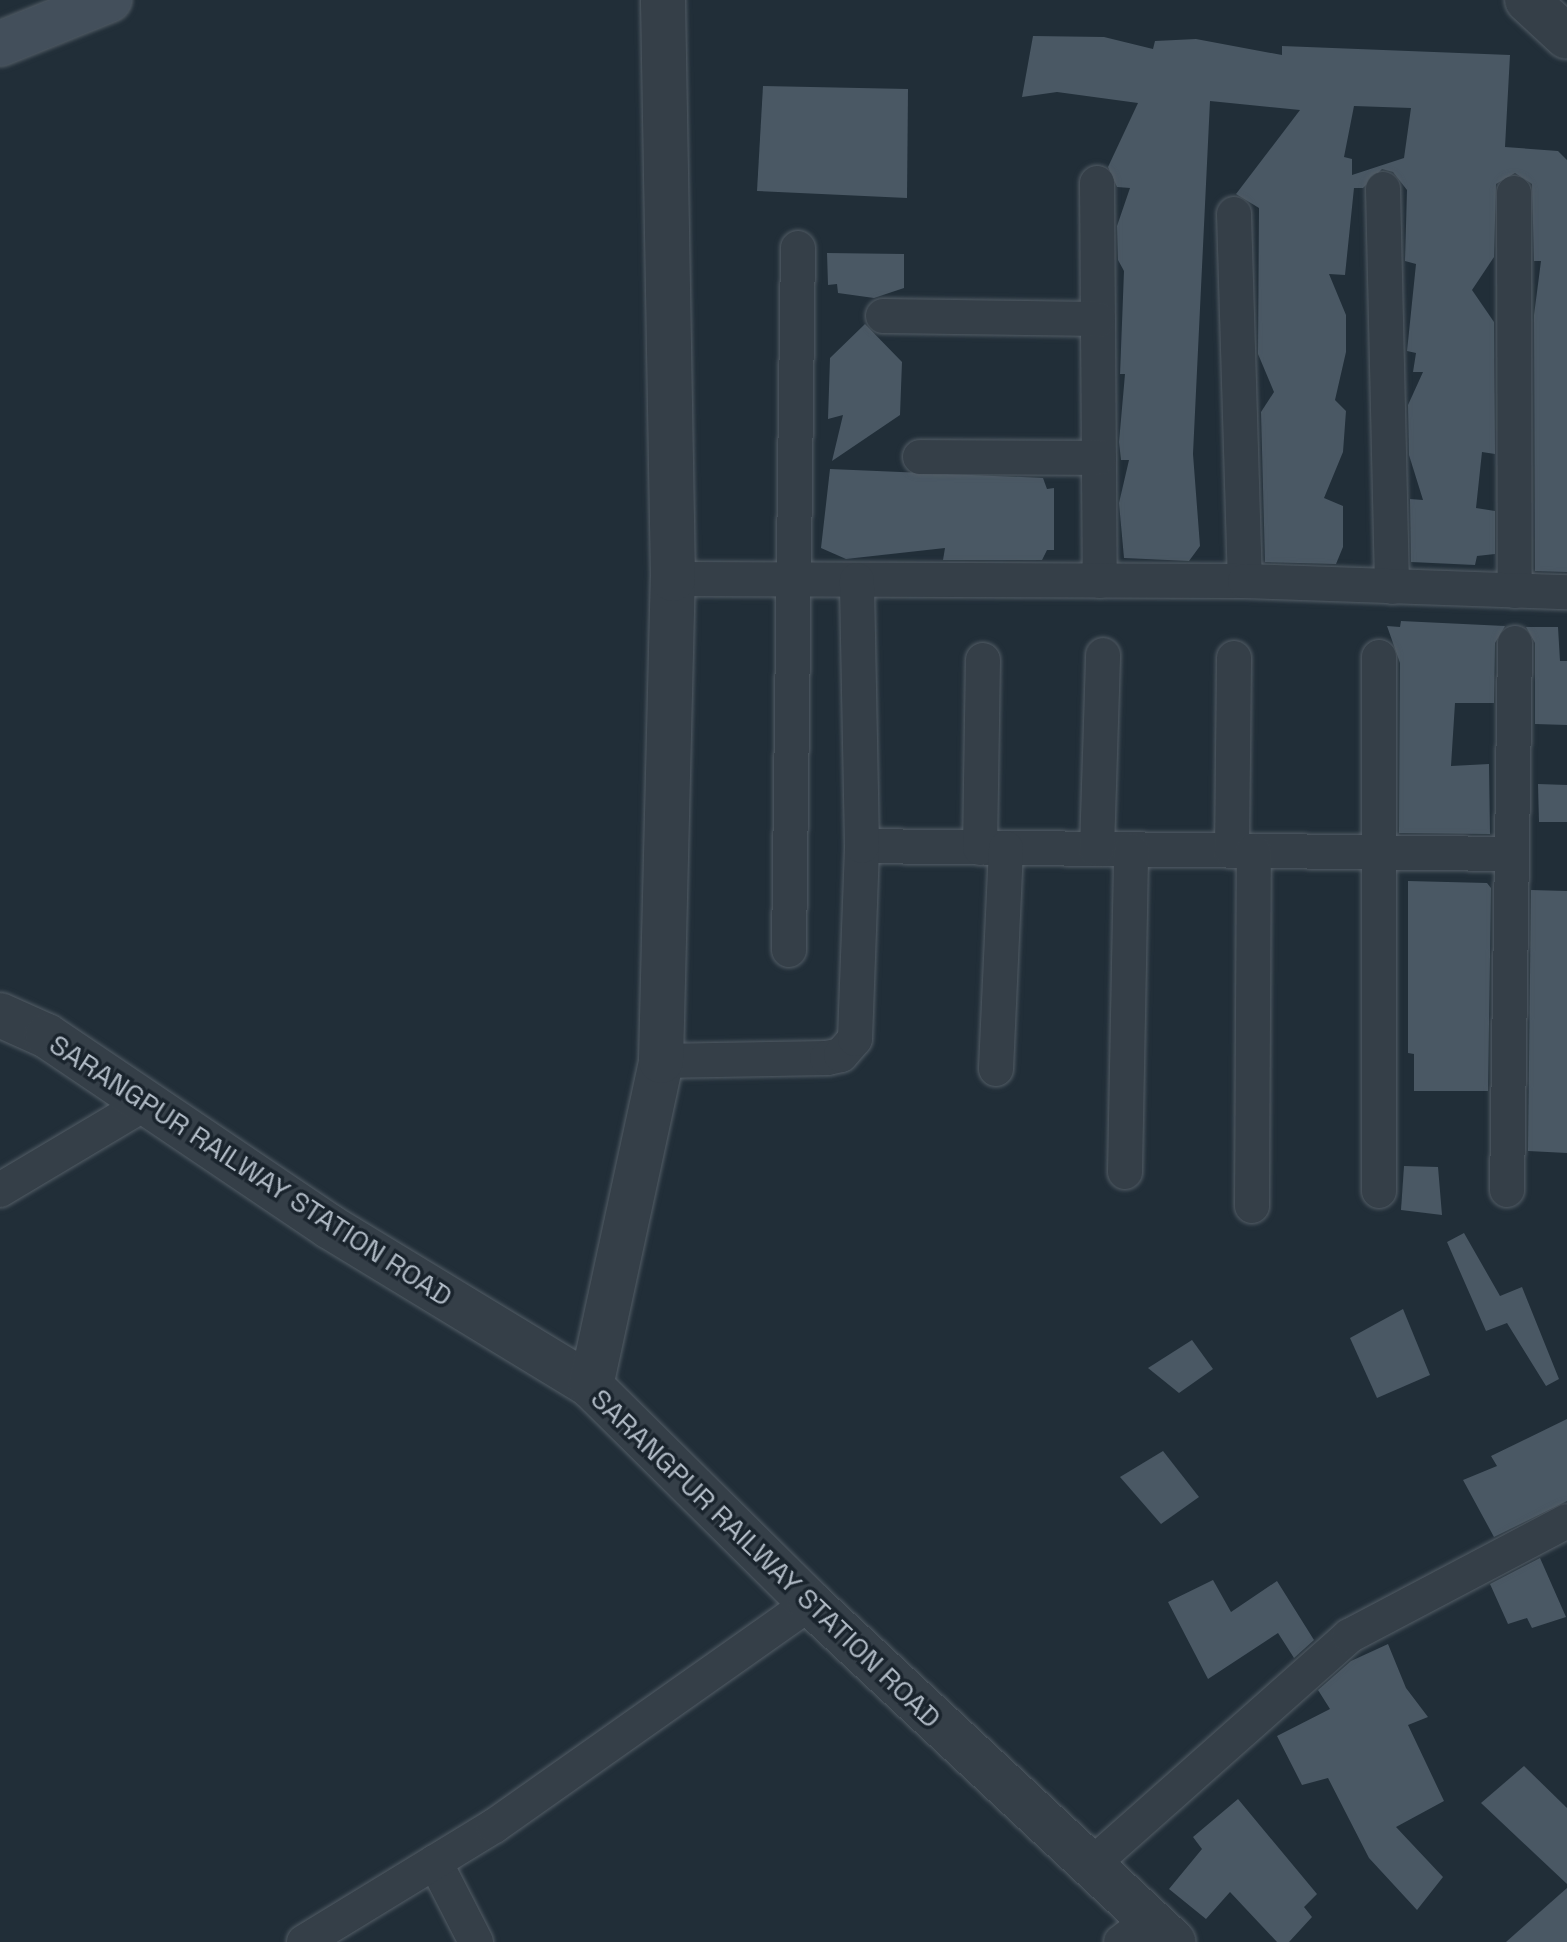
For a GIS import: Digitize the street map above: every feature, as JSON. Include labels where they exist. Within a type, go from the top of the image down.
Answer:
[{"type":"main road","points":[[0,44],[109,0]]},
{"type":"street","points":[[591,1386],[661,1061],[673,579],[663,0]]},
{"type":"street","points":[[1527,0],[1567,37]]},
{"type":"street","points":[[1097,183],[1100,581]]},
{"type":"street","points":[[1383,189],[1392,587]]},
{"type":"street","points":[[1514,193],[1515,591]]},
{"type":"street","points":[[1234,214],[1245,581]]},
{"type":"street","points":[[789,950],[790,580],[798,248]]},
{"type":"street","points":[[883,316],[1098,319]]},
{"type":"street","points":[[920,457],[1099,458]]},
{"type":"street","points":[[673,579],[1245,581],[1567,592]]},
{"type":"street","points":[[661,1061],[806,1061],[848,1048],[857,1028],[862,846],[857,580]]},
{"type":"street","points":[[1507,1190],[1515,643]]},
{"type":"street","points":[[1097,849],[1103,655]]},
{"type":"street","points":[[1379,657],[1379,1191]]},
{"type":"street","points":[[1234,658],[1243,851],[1252,1206]]},
{"type":"street","points":[[983,660],[993,848],[996,1069]]},
{"type":"street","points":[[862,846],[1512,854]]},
{"type":"street","points":[[1125,1172],[1131,850]]},
{"type":"street","name":"SARANGPUR RAILWAY STATION ROAD","points":[[0,1015],[47,1036],[330,1227],[591,1386],[810,1603],[1089,1867],[1148,1935]]},
{"type":"street","points":[[0,1190],[146,1103]]},
{"type":"street","points":[[1089,1867],[1349,1636],[1567,1521]]},
{"type":"street","points":[[304,1942],[435,1862],[810,1603]]},
{"type":"street","points":[[435,1862],[476,1942]]},
{"type":"building","points":[[1033,36],[1104,37],[1153,49],[1155,41],[1196,39],[1282,55],[1282,46],[1510,55],[1505,147],[1558,151],[1567,160],[1567,572],[1535,571],[1534,315],[1541,261],[1534,261],[1532,184],[1515,173],[1496,184],[1494,257],[1472,290],[1494,322],[1495,454],[1482,452],[1476,508],[1495,511],[1495,554],[1477,556],[1475,565],[1411,562],[1410,499],[1423,500],[1409,455],[1408,405],[1423,372],[1413,372],[1416,353],[1407,351],[1416,264],[1405,261],[1407,190],[1393,172],[1382,169],[1363,188],[1354,188],[1345,275],[1329,274],[1346,315],[1346,352],[1335,400],[1346,411],[1343,452],[1324,498],[1343,506],[1343,547],[1336,564],[1265,562],[1261,412],[1274,392],[1258,354],[1259,208],[1236,194],[1300,110],[1210,101],[1193,454],[1200,546],[1189,561],[1124,558],[1119,503],[1129,460],[1121,460],[1119,442],[1125,374],[1120,374],[1124,271],[1118,260],[1117,226],[1130,188],[1117,187],[1108,167],[1138,103],[1057,92],[1022,97]],"holes":[[[1354,106],[1411,108],[1404,158],[1352,175],[1352,159],[1344,157]]]},
{"type":"building","points":[[763,86],[908,89],[907,198],[757,191]]},
{"type":"building","points":[[827,253],[904,254],[904,288],[874,298],[838,293],[837,284],[828,285]]},
{"type":"building","points":[[865,324],[902,362],[900,415],[832,461],[843,415],[828,419],[830,358]]},
{"type":"building","points":[[830,469],[1043,478],[1047,489],[1054,488],[1054,550],[1047,550],[1042,560],[943,560],[945,548],[846,559],[821,548]]},
{"type":"building","points":[[1401,621],[1505,626],[1495,643],[1494,703],[1455,703],[1451,766],[1489,764],[1490,834],[1399,833],[1400,663],[1387,626],[1400,627]]},
{"type":"building","points":[[1526,627],[1558,627],[1560,661],[1567,661],[1567,725],[1535,724],[1535,643]]},
{"type":"building","points":[[1538,784],[1567,785],[1567,822],[1539,822]]},
{"type":"building","points":[[1408,881],[1487,883],[1491,888],[1488,1091],[1414,1091],[1414,1054],[1408,1053]]},
{"type":"building","points":[[1531,890],[1567,891],[1567,1153],[1528,1151]]},
{"type":"building","points":[[1404,1166],[1438,1167],[1442,1215],[1401,1210]]},
{"type":"building","points":[[1464,1233],[1500,1296],[1522,1287],[1559,1379],[1546,1386],[1507,1323],[1486,1331],[1447,1242]]},
{"type":"building","points":[[1403,1309],[1430,1375],[1377,1398],[1350,1338]]},
{"type":"building","points":[[1192,1340],[1213,1369],[1179,1393],[1148,1368]]},
{"type":"building","points":[[1567,1419],[1567,1501],[1494,1537],[1463,1480],[1497,1466],[1491,1456]]},
{"type":"building","points":[[1163,1451],[1199,1497],[1161,1524],[1120,1477]]},
{"type":"building","points":[[1540,1558],[1566,1617],[1532,1628],[1527,1618],[1508,1624],[1490,1584]]},
{"type":"building","points":[[1213,1580],[1231,1612],[1277,1581],[1314,1640],[1294,1658],[1278,1633],[1208,1679],[1168,1602]]},
{"type":"building","points":[[1388,1644],[1406,1688],[1428,1717],[1408,1725],[1444,1801],[1396,1827],[1443,1877],[1417,1910],[1369,1858],[1328,1778],[1302,1785],[1277,1736],[1330,1709],[1318,1690],[1351,1661]]},
{"type":"building","points":[[1524,1766],[1567,1808],[1567,1884],[1481,1803]]},
{"type":"building","points":[[1238,1799],[1317,1894],[1304,1907],[1312,1917],[1289,1942],[1277,1942],[1230,1892],[1206,1919],[1169,1889],[1202,1849],[1193,1837]]},
{"type":"building","points":[[1567,1888],[1567,1942],[1506,1942]]}]
